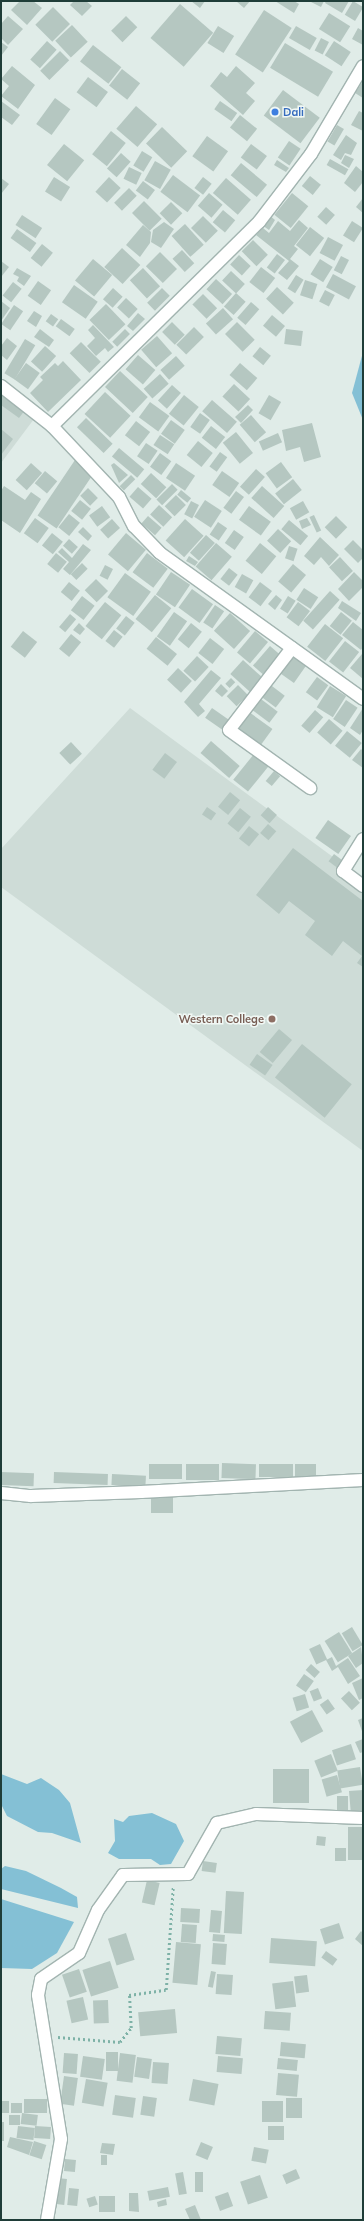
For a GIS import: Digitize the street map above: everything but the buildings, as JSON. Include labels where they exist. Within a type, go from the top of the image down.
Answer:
[{"type":"street","points":[[52,426],[259,222],[311,154],[363,66]]},
{"type":"street","points":[[1,386],[52,426],[119,498],[134,526],[160,553],[363,700]]},
{"type":"street","points":[[292,648],[229,730],[310,788]]},
{"type":"street","points":[[363,839],[343,871],[363,886]]},
{"type":"street","points":[[1,1493],[31,1496],[133,1493],[363,1480]]},
{"type":"street","points":[[47,2220],[61,2139],[38,1995],[42,1979],[79,1953],[98,1910],[123,1875],[188,1874],[218,1822],[256,1814],[363,1818]]},
{"type":"path","points":[[44,2036],[120,2042],[131,2028],[129,1995],[166,1990],[174,1874]]},
{"type":"shaded area","points":[[1,394],[34,419],[1,463]]},
{"type":"shaded area","name":"Western College","points":[[130,708],[363,879],[363,1151],[1,887],[1,849]]},
{"type":"water","points":[[363,352],[363,420],[352,393]]},
{"type":"water","points":[[1,1774],[27,1784],[41,1778],[59,1790],[70,1803],[81,1843],[52,1833],[38,1832],[7,1816],[1,1804]]},
{"type":"water","points":[[152,1813],[176,1824],[184,1841],[171,1864],[160,1865],[151,1859],[119,1859],[108,1853],[115,1841],[114,1819],[123,1822],[129,1816]]},
{"type":"water","points":[[5,1866],[26,1871],[77,1897],[78,1908],[1,1889],[1,1869]]},
{"type":"water","points":[[1,1899],[74,1922],[57,1953],[32,1969],[1,1968]]},
{"type":"place","name":"Dali","points":[[275,112]]},
{"type":"place","name":"Western College","points":[[272,1019]]}]
